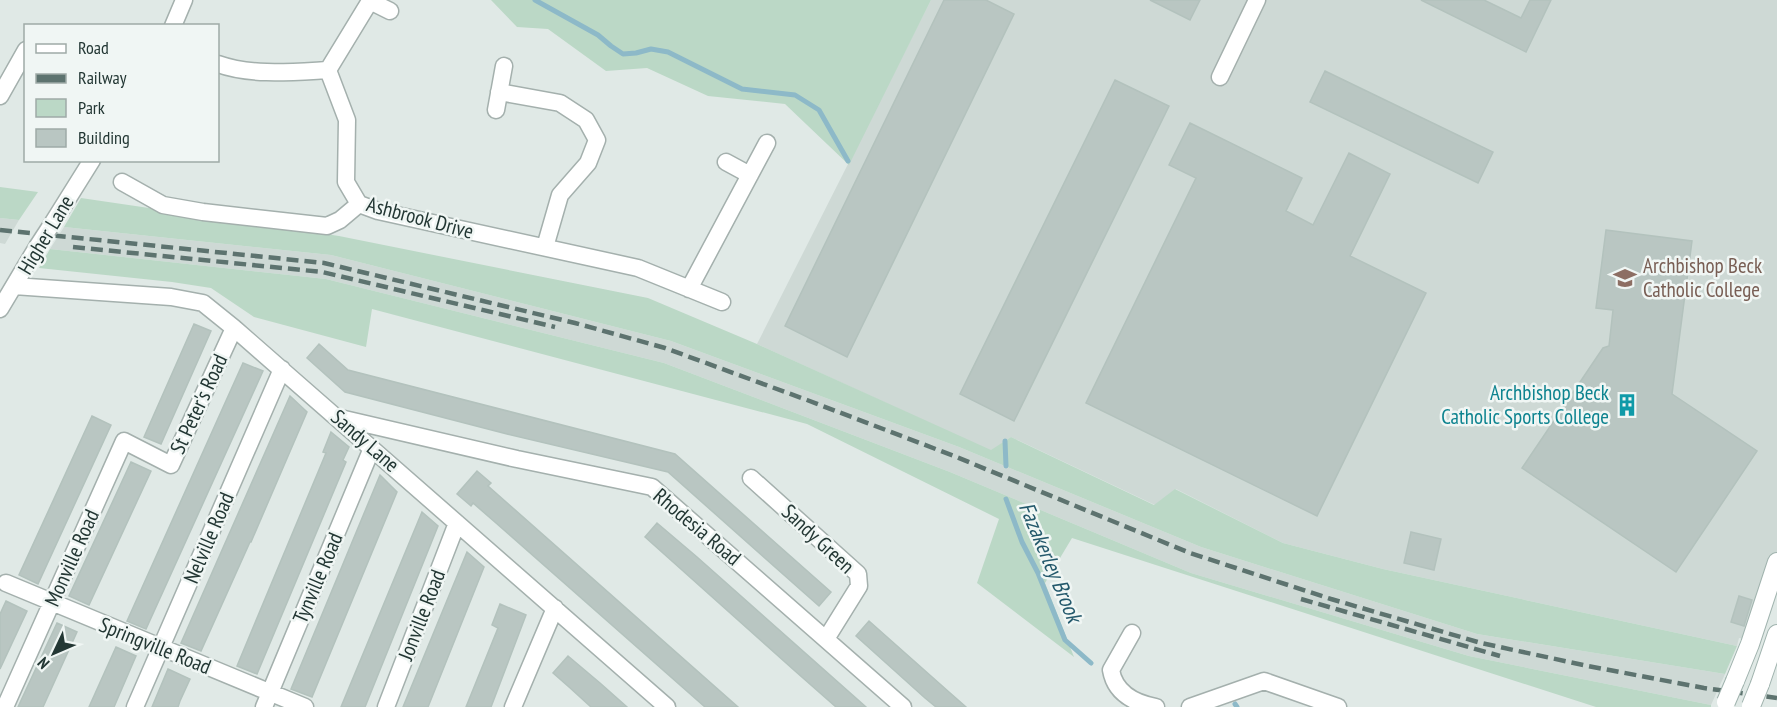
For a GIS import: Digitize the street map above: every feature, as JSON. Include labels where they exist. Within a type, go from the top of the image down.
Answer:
[{"type":"main road","points":[[1725,705],[1750,644],[1777,562]]},
{"type":"main road","points":[[1751,706],[1777,634]]},
{"type":"street","points":[[174,24],[184,0]]},
{"type":"street","points":[[1220,77],[1257,0]]},
{"type":"street","points":[[219,64],[231,69],[282,73],[328,70],[370,1],[390,11]]},
{"type":"street","points":[[0,96],[24,54]]},
{"type":"street","points":[[496,110],[504,66]]},
{"type":"street","name":"Ashbrook Drive","points":[[328,70],[347,120],[346,182],[359,204],[378,211],[638,268],[722,302]]},
{"type":"street","points":[[499,92],[560,103],[586,120],[597,140],[588,163],[560,195],[545,247]]},
{"type":"street","points":[[689,289],[767,143]]},
{"type":"street","name":"Higher Lane","points":[[0,309],[91,162]]},
{"type":"street","points":[[726,162],[750,175]]},
{"type":"street","points":[[122,182],[163,205],[203,212],[327,226],[340,220],[359,204]]},
{"type":"street","name":"Sandy Lane","points":[[14,286],[171,297],[203,303],[282,369],[555,608],[648,700],[667,707]]},
{"type":"street","name":"St Peter's Road","points":[[124,441],[171,465],[234,328]]},
{"type":"street","name":"Nelville Road","points":[[135,707],[282,369]]},
{"type":"street","name":"Rhodesia Road","points":[[338,418],[652,487],[903,707]]},
{"type":"street","name":"Monville Road","points":[[5,707],[124,441]]},
{"type":"street","name":"Tynville Road","points":[[267,700],[372,448]]},
{"type":"street","name":"Sandy Green","points":[[751,478],[858,574],[859,586],[826,639]]},
{"type":"street","name":"Jonville Road","points":[[386,707],[458,523]]},
{"type":"street","name":"Springville Road","points":[[6,583],[161,648],[267,700],[305,707]]},
{"type":"street","points":[[513,707],[555,608]]},
{"type":"street","points":[[1132,633],[1111,670],[1112,677],[1126,696],[1156,707]]},
{"type":"street","points":[[1190,707],[1264,681],[1338,707]]},
{"type":"shaded area","points":[[931,0],[1777,0],[1777,553],[1750,640],[1739,638],[1737,646],[1383,569],[1283,543],[1176,489],[1155,505],[1011,437],[991,451],[757,344]]},
{"type":"shaded area","points":[[0,218],[19,220],[5,244],[0,243]]},
{"type":"shaded area","points":[[64,227],[331,255],[671,341],[959,447],[1201,547],[1477,634],[1725,674],[1711,705],[1469,656],[1191,573],[950,472],[664,363],[326,279],[50,249]]},
{"type":"green space","points":[[491,0],[931,0],[849,165],[785,104],[708,96],[647,68],[606,71],[548,29],[517,27]]},
{"type":"green space","points":[[0,187],[38,192],[19,220],[0,218]]},
{"type":"green space","points":[[81,198],[339,236],[648,298],[757,344],[991,450],[1011,437],[1154,505],[1175,489],[1283,543],[1383,569],[1737,646],[1725,674],[1477,634],[1201,547],[959,447],[671,341],[331,255],[64,227]]},
{"type":"green space","points":[[50,249],[326,279],[664,363],[950,472],[1191,573],[1469,656],[1711,705],[1711,707],[1596,707],[1072,538],[1045,583],[1074,657],[977,583],[999,519],[807,424],[372,309],[366,347],[254,317],[211,288],[39,268]]},
{"type":"building","points":[[944,0],[986,0],[1014,14],[847,357],[785,326]]},
{"type":"building","points":[[1150,0],[1200,0],[1190,20]]},
{"type":"building","points":[[1421,0],[1484,0],[1521,18],[1530,0],[1551,0],[1526,52]]},
{"type":"building","points":[[1325,71],[1493,152],[1478,183],[1310,102]]},
{"type":"building","points":[[1115,80],[1169,106],[1014,421],[960,394]]},
{"type":"building","points":[[1190,123],[1302,178],[1286,211],[1313,225],[1349,153],[1390,174],[1350,256],[1426,293],[1317,516],[1086,403],[1196,178],[1169,165]]},
{"type":"building","name":"Archbishop Beck Catholic Sports College","points":[[1606,230],[1692,241],[1672,394],[1757,451],[1676,572],[1522,468],[1603,348],[1609,346],[1613,310],[1596,308]]},
{"type":"building","points":[[194,324],[211,331],[161,444],[144,437]]},
{"type":"building","points":[[319,344],[348,370],[675,454],[831,592],[819,606],[668,472],[507,434],[345,392],[307,358]]},
{"type":"building","points":[[243,363],[263,371],[146,629],[127,621]]},
{"type":"building","points":[[290,396],[307,412],[201,651],[181,643]]},
{"type":"building","points":[[92,416],[111,425],[38,584],[19,575]]},
{"type":"building","points":[[331,432],[349,447],[343,460],[346,462],[257,674],[237,666],[326,453],[323,452]]},
{"type":"building","points":[[131,462],[151,471],[89,605],[69,596]]},
{"type":"building","points":[[477,471],[491,483],[488,486],[738,707],[705,707],[473,503],[471,506],[457,494]]},
{"type":"building","points":[[380,475],[397,492],[312,697],[291,689]]},
{"type":"building","points":[[422,512],[438,526],[365,707],[341,707]]},
{"type":"building","points":[[657,523],[866,707],[836,707],[795,671],[645,537]]},
{"type":"building","points":[[1411,532],[1441,539],[1434,570],[1404,563]]},
{"type":"building","points":[[467,552],[484,567],[428,707],[403,707]]},
{"type":"building","points":[[1739,596],[1752,600],[1744,626],[1731,622]]},
{"type":"building","points":[[6,601],[27,611],[0,669],[0,614]]},
{"type":"building","points":[[500,604],[526,615],[491,707],[466,707],[498,628],[492,625]]},
{"type":"building","points":[[869,621],[966,707],[936,707],[925,698],[856,636]]},
{"type":"building","points":[[57,623],[77,632],[43,707],[18,707]]},
{"type":"building","points":[[116,647],[136,656],[114,707],[89,707]]},
{"type":"building","points":[[568,656],[627,707],[591,707],[553,673]]},
{"type":"building","points":[[168,669],[190,679],[178,707],[152,707]]},
{"type":"waterway","name":"Fazakerley Brook","points":[[535,0],[598,35],[623,54],[651,49],[668,52],[742,89],[795,95],[819,110],[848,161]]},
{"type":"waterway","name":"Fazakerley Brook","points":[[1005,441],[1006,466]]},
{"type":"waterway","name":"Fazakerley Brook","points":[[1006,499],[1022,542],[1038,573],[1065,640],[1091,663]]},
{"type":"railway","points":[[0,230],[324,263],[575,323],[665,348],[954,456],[1190,553],[1331,599],[1481,643],[1704,688],[1777,698]]},
{"type":"railway","points":[[73,247],[322,272],[555,327]]},
{"type":"railway","points":[[1301,599],[1500,656]]},
{"type":"place","name":"Archbishop Beck Catholic College","points":[[1625,278]]},
{"type":"place","name":"Archbishop Beck Catholic Sports College","points":[[1627,405]]}]
